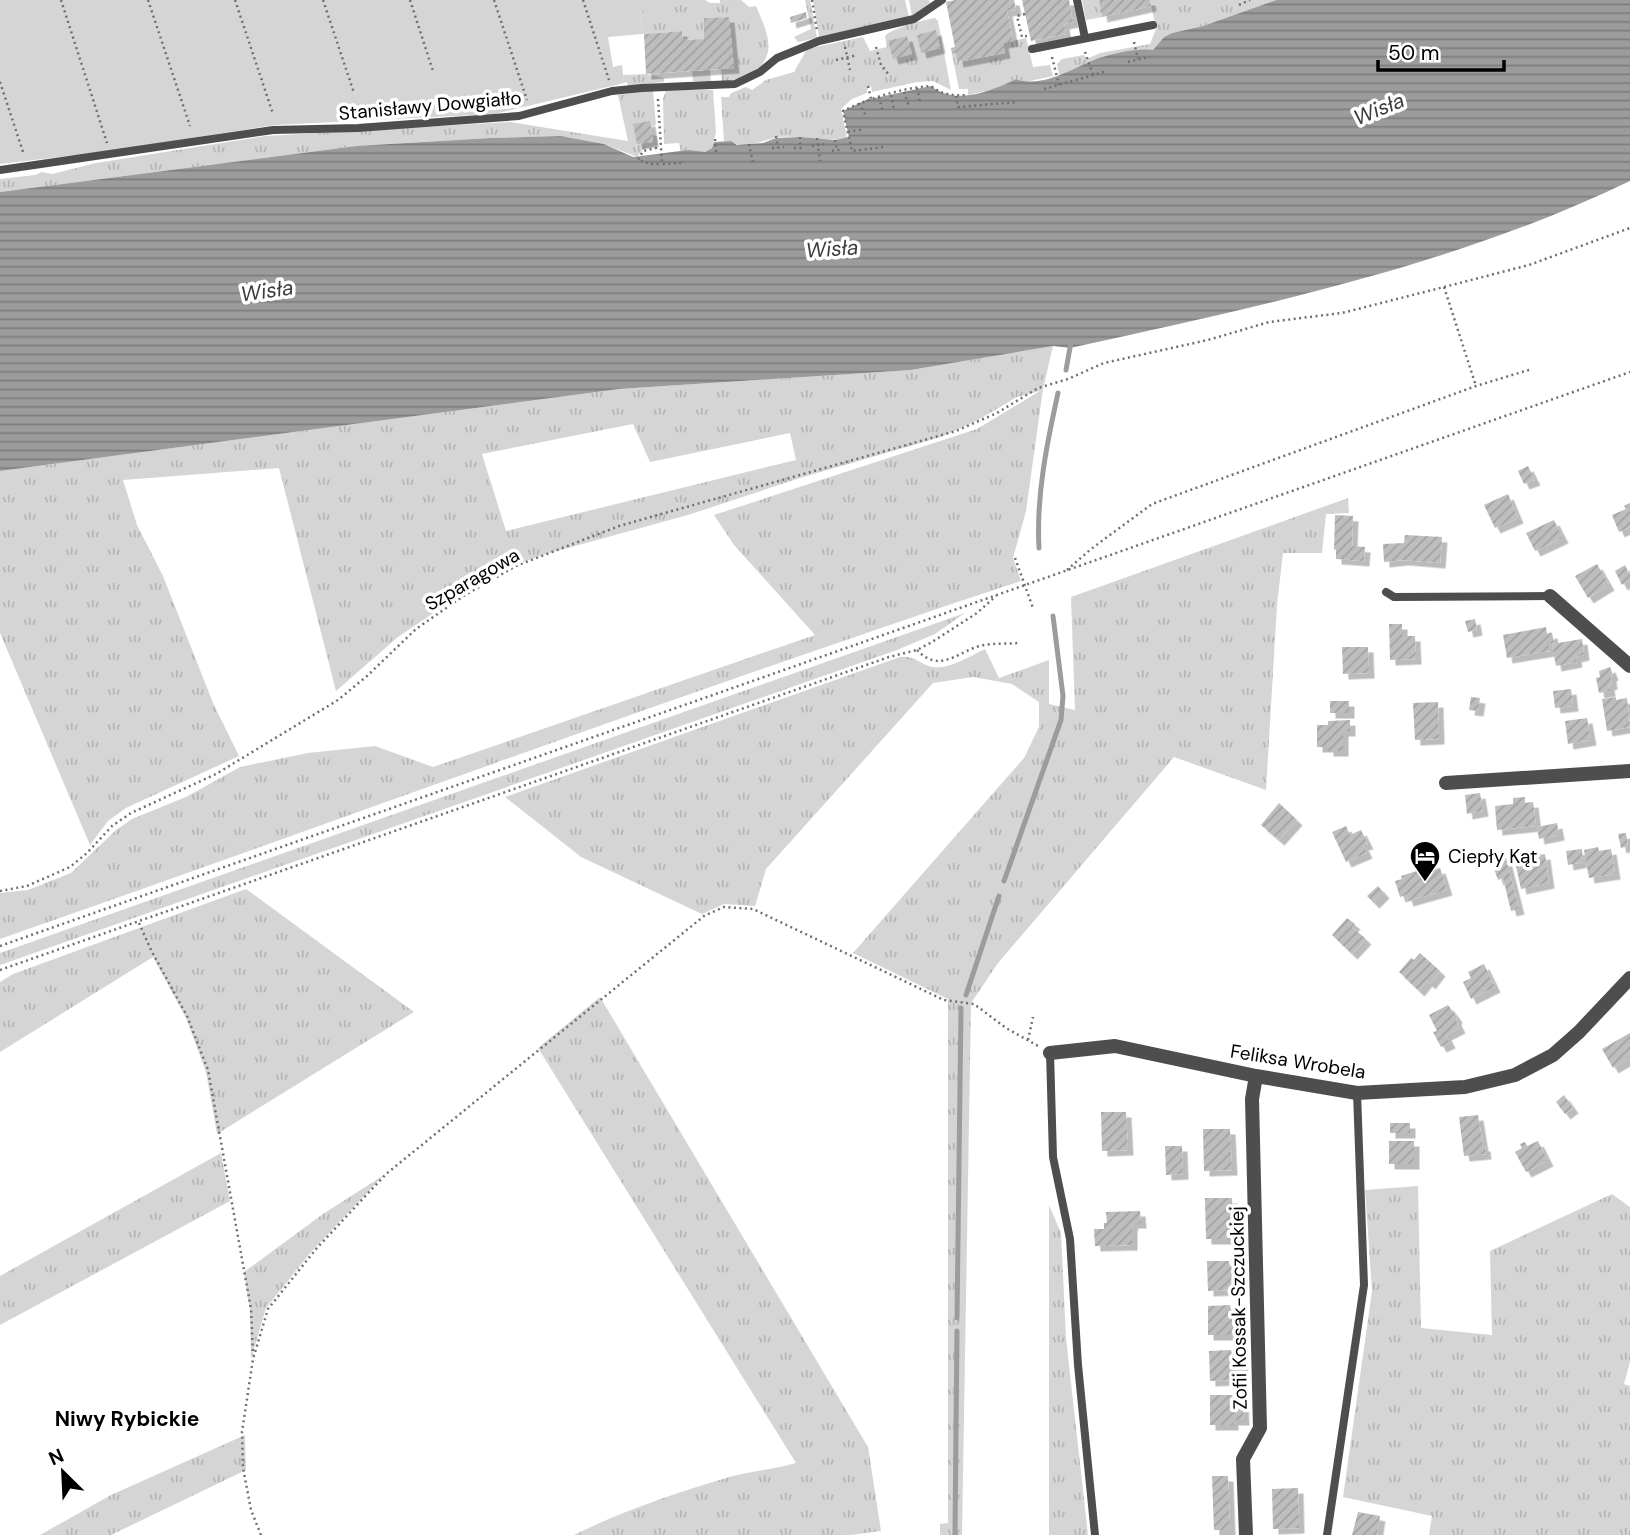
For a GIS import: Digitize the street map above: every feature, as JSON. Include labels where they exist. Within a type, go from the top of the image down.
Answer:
[{"type":"street","points":[[1550,596],[1630,666]]},
{"type":"street","points":[[1446,783],[1630,771]]},
{"type":"street","name":"Feliksa Wrobela","points":[[1050,1054],[1115,1046],[1256,1076],[1357,1093],[1465,1087],[1515,1075],[1542,1062],[1564,1046],[1630,978]]},
{"type":"street","name":"Zofii Kossak-Szczuckiej","points":[[1246,1535],[1243,1459],[1260,1428],[1252,1099],[1256,1076]]},
{"type":"lane","name":"Stanisławy Dowgiałło","points":[[28,166],[273,131],[358,128],[519,116],[612,91],[659,86],[735,84],[760,72],[777,58],[819,41],[911,20],[942,0]]},
{"type":"lane","points":[[1077,0],[1085,38]]},
{"type":"lane","points":[[1032,49],[1153,25]]},
{"type":"lane","points":[[0,170],[28,166]]},
{"type":"lane","points":[[1386,592],[1394,597],[1550,596]]},
{"type":"lane","points":[[1050,1054],[1053,1157],[1070,1238],[1078,1365],[1095,1535]]},
{"type":"lane","points":[[1328,1535],[1364,1285],[1357,1093]]},
{"type":"path","points":[[61,0],[107,142]]},
{"type":"path","points":[[148,0],[190,127]]},
{"type":"path","points":[[235,0],[272,114]]},
{"type":"path","points":[[323,0],[354,93]]},
{"type":"path","points":[[410,0],[432,71]]},
{"type":"path","points":[[494,0],[527,100]]},
{"type":"path","points":[[583,0],[610,85]]},
{"type":"path","points":[[812,0],[819,41]]},
{"type":"path","points":[[1239,5],[1250,0]]},
{"type":"path","points":[[1022,37],[1017,16],[1025,14]]},
{"type":"path","points":[[842,36],[850,71]]},
{"type":"path","points":[[1049,45],[1059,85]]},
{"type":"path","points":[[876,47],[881,65],[889,75]]},
{"type":"path","points":[[1135,50],[1138,60]]},
{"type":"path","points":[[836,60],[857,55]]},
{"type":"path","points":[[1128,61],[1150,57]]},
{"type":"path","points":[[1089,63],[1093,75]]},
{"type":"path","points":[[1044,89],[1104,72]]},
{"type":"path","points":[[0,82],[28,166]]},
{"type":"path","points":[[659,86],[662,164]]},
{"type":"path","points":[[868,86],[871,99]]},
{"type":"path","points":[[883,147],[852,151],[843,111],[871,99],[931,86],[938,92],[968,96]]},
{"type":"path","points":[[916,88],[920,101]]},
{"type":"path","points":[[904,92],[909,106]]},
{"type":"path","points":[[891,95],[894,109]]},
{"type":"path","points":[[956,96],[958,107],[1018,102]]},
{"type":"path","points":[[879,97],[883,113]]},
{"type":"path","points":[[859,103],[866,116]]},
{"type":"path","points":[[848,135],[864,130]]},
{"type":"path","points":[[776,136],[778,148]]},
{"type":"path","points":[[800,137],[800,148]]},
{"type":"path","points":[[817,138],[820,161]]},
{"type":"path","points":[[715,139],[716,152]]},
{"type":"path","points":[[835,140],[837,150]]},
{"type":"path","points":[[749,144],[753,163]]},
{"type":"path","points":[[811,146],[824,144]]},
{"type":"path","points":[[661,147],[643,151],[638,160],[662,164],[681,163]]},
{"type":"path","points":[[772,148],[784,147]]},
{"type":"path","points":[[794,148],[805,148]]},
{"type":"path","points":[[832,152],[843,149]]},
{"type":"path","name":"Szparagowa","points":[[0,891],[27,886],[70,867],[87,853],[111,825],[216,774],[338,700],[416,629],[465,595],[516,566],[619,526],[956,431],[997,413],[1038,388],[1068,379],[1104,363],[1195,344],[1269,323],[1342,313],[1530,265],[1630,228]]},
{"type":"path","points":[[1444,287],[1476,387]]},
{"type":"path","points":[[1067,570],[1152,504],[1532,369]]},
{"type":"path","points":[[0,946],[1630,372]]},
{"type":"path","points":[[1016,558],[1033,608]]},
{"type":"path","points":[[0,970],[889,657],[917,650],[977,613],[997,594]]},
{"type":"path","points":[[917,650],[929,660],[940,661],[983,645],[1018,643]]},
{"type":"path","points":[[261,1535],[251,1510],[243,1468],[242,1432],[253,1359],[268,1309],[316,1249],[386,1174],[704,916],[724,907],[753,909],[944,1000],[974,1004],[1006,1028],[1050,1054]]},
{"type":"path","points":[[139,922],[187,1016],[208,1070],[250,1299],[253,1359]]},
{"type":"path","points":[[1027,1040],[1033,1017]]},
{"type":"green space","points":[[0,0],[653,0],[654,5],[645,7],[641,13],[642,34],[608,37],[613,67],[622,65],[624,83],[494,114],[275,125],[110,151],[0,164]]},
{"type":"green space","points":[[653,0],[705,0],[720,3],[720,0],[741,0],[749,7],[756,6],[768,41],[768,50],[762,65],[738,79],[722,81],[721,69],[733,68],[728,17],[704,18],[704,39],[683,40],[682,31],[642,34],[641,13],[645,7],[653,5]]},
{"type":"green space","points":[[805,0],[810,0],[817,38],[798,42],[794,37],[811,29]]},
{"type":"green space","points":[[813,0],[905,0],[909,17],[819,37]]},
{"type":"green space","points":[[909,0],[929,0],[930,3],[912,16]]},
{"type":"green space","points":[[1082,0],[1099,0],[1102,17],[1086,20]]},
{"type":"green space","points":[[1150,0],[1276,0],[1203,26],[1172,33],[1164,37],[1153,50],[1117,54],[1059,75],[1057,64],[1062,59],[1084,55],[1087,59],[1100,53],[1150,44],[1156,29]]},
{"type":"green space","points":[[935,18],[938,21],[951,90],[933,81],[872,92],[871,86],[868,86],[867,93],[852,99],[841,109],[847,138],[779,137],[745,145],[724,141],[721,97],[729,97],[731,93],[746,87],[752,90],[766,80],[794,72],[807,49],[863,37],[870,51],[887,47],[885,36],[888,33]]},
{"type":"green space","points":[[1026,38],[1033,67],[1050,65],[1053,76],[1025,82],[1016,79],[995,89],[968,95],[968,89],[959,89],[952,54],[956,53],[959,62],[1004,53],[1003,43]]},
{"type":"green space","points":[[710,70],[711,82],[693,81],[692,71]]},
{"type":"green space","points":[[646,74],[664,78],[664,82],[628,86],[627,82],[624,83],[623,75]]},
{"type":"green space","points":[[653,90],[656,125],[651,127],[652,135],[657,136],[658,145],[643,149],[637,157],[604,144],[561,136],[490,138],[356,146],[0,192],[0,179],[42,172],[52,174],[96,163],[265,136],[510,122],[628,141],[618,95]]},
{"type":"green space","points":[[666,90],[713,90],[716,132],[712,148],[705,152],[681,152],[679,143],[664,144],[663,99]]},
{"type":"green space","points":[[1053,346],[1043,389],[1026,511],[1013,558],[1021,581],[638,713],[0,939],[0,893],[28,890],[71,873],[116,830],[132,819],[186,797],[240,767],[308,753],[375,746],[433,767],[815,635],[734,545],[714,515],[977,429],[1040,391],[1017,397],[978,420],[941,437],[514,565],[454,599],[398,637],[336,691],[279,468],[123,480],[137,525],[163,576],[213,703],[239,756],[126,808],[108,821],[90,845],[0,633],[0,471],[619,389],[911,370]],"holes":[[[633,424],[650,462],[790,433],[796,460],[506,531],[482,454]]]},
{"type":"green space","points":[[1348,498],[1349,513],[1326,514],[1322,553],[1283,553],[1277,605],[1266,790],[1174,757],[998,963],[971,1003],[962,1535],[940,1535],[940,1524],[948,1523],[948,999],[853,953],[1024,758],[1039,727],[1039,702],[1012,684],[973,677],[933,683],[766,869],[755,906],[724,904],[702,914],[581,857],[505,797],[900,657],[910,657],[928,666],[938,667],[959,662],[985,649],[999,678],[1049,660],[1049,704],[1075,710],[1071,597]]},
{"type":"green space","points":[[965,613],[935,634],[897,650],[0,965],[0,953]]},
{"type":"green space","points":[[246,889],[414,1012],[217,1134],[206,1072],[186,1018],[153,957],[0,1052],[0,982],[13,974]]},
{"type":"green space","points":[[600,997],[868,1447],[881,1531],[851,1535],[574,1535],[692,1488],[796,1463],[538,1048]]},
{"type":"green space","points":[[221,1153],[230,1201],[0,1325],[0,1276]]},
{"type":"green space","points":[[384,1175],[311,1252],[266,1308],[251,1359],[250,1310],[244,1272],[323,1214]]},
{"type":"green space","points":[[1418,1186],[1421,1328],[1492,1335],[1490,1251],[1612,1194],[1630,1207],[1630,1362],[1624,1384],[1630,1386],[1630,1535],[1429,1535],[1432,1516],[1343,1497],[1372,1291],[1365,1190]]},
{"type":"green space","points":[[1049,1205],[1061,1233],[1066,1338],[1088,1535],[1049,1535]]},
{"type":"green space","points":[[245,1435],[246,1470],[111,1535],[40,1535],[111,1495]]},
{"type":"water","name":"Wisła","points":[[1276,0],[1630,0],[1630,181],[1563,211],[1426,260],[1284,299],[1070,348],[1053,346],[911,370],[619,389],[0,471],[0,192],[356,146],[561,136],[604,144],[633,157],[688,150],[705,152],[712,148],[714,142],[731,141],[737,145],[800,137],[835,140],[849,137],[843,111],[866,100],[931,86],[951,95],[974,95],[1016,79],[1048,79],[1106,56],[1133,50],[1153,50],[1164,37],[1172,33],[1203,26]]},
{"type":"building","points":[[1014,0],[1016,10],[1007,11],[1013,41],[1003,43],[1005,53],[958,62],[956,53],[952,54],[951,48],[955,47],[946,2]]},
{"type":"building","points":[[1022,0],[1069,0],[1073,22],[1064,24],[1066,34],[1031,41]]},
{"type":"building","points":[[1099,0],[1150,0],[1151,6],[1102,17]]},
{"type":"building","points":[[806,12],[807,18],[791,23],[790,17]]},
{"type":"building","points":[[729,17],[734,68],[646,74],[644,34],[682,31],[683,40],[704,39],[704,18]]},
{"type":"building","points":[[936,30],[940,48],[921,53],[917,35]]},
{"type":"building","points":[[907,36],[912,54],[893,59],[888,41]]},
{"type":"building","points":[[650,121],[653,142],[637,144],[633,124]]},
{"type":"building","points":[[1528,466],[1535,480],[1524,484],[1518,471]]},
{"type":"building","points":[[1508,494],[1518,518],[1495,528],[1484,505]]},
{"type":"building","points":[[1630,503],[1630,527],[1619,532],[1612,515],[1626,509],[1624,506]]},
{"type":"building","points":[[1335,515],[1353,516],[1352,546],[1365,547],[1364,561],[1336,559]]},
{"type":"building","points":[[1554,520],[1563,538],[1535,551],[1526,533]]},
{"type":"building","points":[[1405,535],[1442,537],[1440,563],[1403,560],[1384,562],[1383,544],[1404,543]]},
{"type":"building","points":[[1597,564],[1609,585],[1588,598],[1575,576]]},
{"type":"building","points":[[1625,565],[1630,580],[1622,585],[1615,571]]},
{"type":"building","points":[[1475,619],[1477,630],[1468,632],[1465,621]]},
{"type":"building","points":[[1389,624],[1402,624],[1402,636],[1415,636],[1416,659],[1390,660]]},
{"type":"building","points":[[1546,627],[1547,634],[1552,633],[1554,643],[1549,644],[1550,651],[1507,658],[1503,635]]},
{"type":"building","points":[[1582,639],[1584,655],[1576,657],[1577,662],[1556,666],[1552,644]]},
{"type":"building","points":[[1342,647],[1368,647],[1369,673],[1343,674]]},
{"type":"building","points":[[1610,667],[1613,675],[1610,691],[1599,693],[1596,678],[1600,677],[1599,671]]},
{"type":"building","points":[[1571,689],[1573,706],[1555,708],[1553,691]]},
{"type":"building","points":[[1471,697],[1480,698],[1478,711],[1469,710]]},
{"type":"building","points":[[1616,697],[1616,700],[1627,698],[1630,727],[1607,731],[1602,699]]},
{"type":"building","points":[[1330,701],[1349,701],[1349,713],[1330,713]]},
{"type":"building","points":[[1438,702],[1439,739],[1415,740],[1413,703]]},
{"type":"building","points":[[1587,718],[1591,740],[1568,744],[1565,721]]},
{"type":"building","points":[[1350,720],[1350,731],[1343,731],[1343,751],[1328,751],[1328,747],[1317,747],[1317,725],[1328,725],[1328,721]]},
{"type":"building","points":[[1480,793],[1483,811],[1467,814],[1465,795]]},
{"type":"building","points":[[1525,797],[1525,803],[1533,802],[1536,826],[1497,830],[1495,806],[1513,804],[1513,798]]},
{"type":"building","points":[[1279,803],[1297,820],[1279,840],[1261,825]]},
{"type":"building","points":[[1557,823],[1559,835],[1539,839],[1537,827]]},
{"type":"building","points":[[1346,826],[1350,835],[1361,830],[1368,844],[1363,845],[1367,853],[1346,862],[1332,832]]},
{"type":"building","points":[[1626,833],[1628,846],[1621,848],[1618,834]]},
{"type":"building","points":[[1598,847],[1599,851],[1611,849],[1615,874],[1589,878],[1584,850]]},
{"type":"building","points":[[1582,849],[1583,862],[1568,865],[1566,851]]},
{"type":"building","points":[[1545,854],[1549,883],[1521,889],[1516,866],[1533,862],[1532,856]]},
{"type":"building","points":[[1506,858],[1519,909],[1511,911],[1503,878],[1498,880],[1492,863]]},
{"type":"building","points":[[1429,867],[1430,870],[1440,868],[1447,890],[1408,901],[1406,895],[1400,897],[1395,881],[1402,879],[1401,876]]},
{"type":"building","points":[[1378,886],[1384,893],[1374,903],[1367,896]]},
{"type":"building","points":[[1347,918],[1355,924],[1352,927],[1366,939],[1352,954],[1332,935]]},
{"type":"building","points":[[1420,953],[1440,971],[1430,984],[1427,981],[1419,991],[1399,972],[1411,958],[1414,960]]},
{"type":"building","points":[[1484,964],[1495,987],[1471,999],[1463,982],[1471,978],[1468,972]]},
{"type":"building","points":[[1448,1005],[1457,1017],[1460,1028],[1446,1035],[1450,1043],[1441,1047],[1433,1032],[1437,1031],[1429,1015]]},
{"type":"building","points":[[1630,1033],[1630,1058],[1613,1068],[1602,1049]]},
{"type":"building","points":[[1564,1095],[1573,1108],[1565,1114],[1556,1102]]},
{"type":"building","points":[[1101,1112],[1126,1112],[1128,1150],[1102,1151]]},
{"type":"building","points":[[1478,1115],[1486,1154],[1464,1156],[1459,1117]]},
{"type":"building","points":[[1390,1123],[1410,1123],[1410,1133],[1390,1133]]},
{"type":"building","points":[[1203,1129],[1230,1129],[1232,1170],[1204,1171]]},
{"type":"building","points":[[1389,1141],[1414,1141],[1414,1164],[1389,1164]]},
{"type":"building","points":[[1538,1141],[1548,1161],[1526,1172],[1515,1152],[1522,1148],[1520,1144],[1525,1142],[1527,1146]]},
{"type":"building","points":[[1165,1146],[1182,1146],[1183,1174],[1166,1175]]},
{"type":"building","points":[[1205,1198],[1232,1198],[1233,1239],[1206,1239]]},
{"type":"building","points":[[1140,1211],[1141,1223],[1133,1223],[1132,1226],[1132,1245],[1095,1246],[1094,1229],[1104,1229],[1104,1223],[1107,1223],[1106,1212]]},
{"type":"building","points":[[1207,1261],[1229,1261],[1230,1266],[1240,1265],[1241,1285],[1230,1286],[1230,1290],[1208,1291]]},
{"type":"building","points":[[1230,1305],[1231,1310],[1241,1310],[1242,1330],[1231,1330],[1231,1335],[1208,1335],[1208,1306]]},
{"type":"building","points":[[1231,1350],[1232,1355],[1242,1355],[1243,1375],[1232,1375],[1232,1380],[1210,1381],[1209,1351]]},
{"type":"building","points":[[1210,1395],[1232,1395],[1233,1400],[1243,1400],[1244,1420],[1233,1420],[1233,1425],[1210,1425]]},
{"type":"building","points":[[1212,1476],[1228,1476],[1230,1530],[1214,1530]]},
{"type":"building","points":[[1298,1488],[1299,1528],[1273,1529],[1272,1489]]},
{"type":"building","points":[[1358,1512],[1380,1516],[1377,1535],[1352,1535]]},
{"type":"waterway","points":[[1066,370],[1071,342]]},
{"type":"waterway","points":[[1039,548],[1041,489],[1058,393]]},
{"type":"waterway","points":[[1004,881],[1061,720],[1063,696],[1053,616]]},
{"type":"waterway","points":[[966,995],[999,896]]},
{"type":"waterway","points":[[957,1318],[961,1008]]},
{"type":"waterway","points":[[955,1535],[957,1331]]},
{"type":"place","name":"Ciepły Kąt","points":[[1425,883]]},
{"type":"district","name":"Niwy Rybickie","points":[[127,1419]]}]
